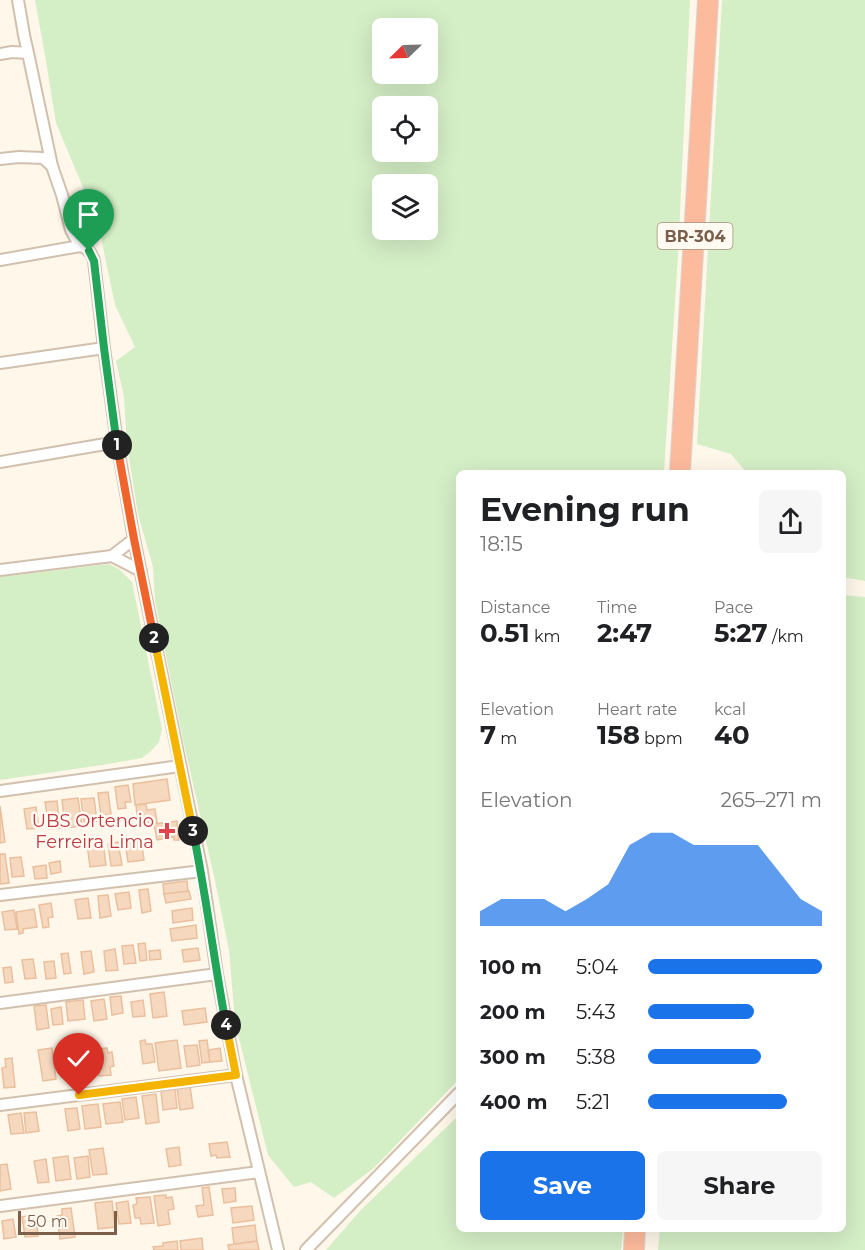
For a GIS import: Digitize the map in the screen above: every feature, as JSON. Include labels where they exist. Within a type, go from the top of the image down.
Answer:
[{"type":"highway","name":"BR-304","points":[[680,470],[708,0]]},
{"type":"highway","points":[[634,1250],[635,1232]]},
{"type":"street","points":[[18,0],[52,166],[71,230],[80,246]]},
{"type":"street","points":[[0,54],[28,53]]},
{"type":"street","points":[[0,159],[43,158],[52,166]]},
{"type":"street","points":[[0,260],[80,246],[89,251],[94,261],[117,442],[134,539],[201,871],[236,1075],[278,1250]]},
{"type":"street","points":[[0,363],[104,348]]},
{"type":"street","points":[[0,462],[117,442]]},
{"type":"street","points":[[0,570],[112,556],[134,539]]},
{"type":"street","points":[[112,556],[141,571]]},
{"type":"street","points":[[0,791],[180,766]]},
{"type":"street","points":[[0,895],[201,871]]},
{"type":"street","points":[[0,1003],[217,974]]},
{"type":"street","points":[[0,1105],[236,1075]]},
{"type":"street","points":[[306,1250],[456,1096]]},
{"type":"street","points":[[0,1206],[259,1172]]},
{"type":"green space","points":[[35,0],[690,0],[678,255],[664,470],[456,470],[456,1082],[374,1168],[334,1198],[311,1182],[294,1187],[268,1155],[235,1022],[229,950],[183,740],[155,601],[153,567],[138,514],[127,445],[124,397],[116,361],[135,347],[115,305],[98,223],[56,123]]},
{"type":"green space","points":[[722,0],[865,0],[865,581],[846,578],[846,470],[744,470],[731,454],[697,444]]},
{"type":"green space","points":[[109,564],[119,569],[132,582],[162,729],[159,742],[142,758],[0,780],[0,577]]},
{"type":"green space","points":[[846,595],[865,597],[865,1250],[658,1250],[660,1232],[846,1232]]},
{"type":"green space","points":[[456,1118],[456,1232],[623,1232],[621,1250],[326,1250],[360,1211]]},
{"type":"building","points":[[167,779],[170,800],[135,805],[133,784]]},
{"type":"building","points":[[128,785],[131,802],[125,802],[126,808],[118,809],[115,787]]},
{"type":"building","points":[[108,792],[111,814],[101,816],[98,793]]},
{"type":"building","points":[[78,798],[82,826],[65,828],[62,800]]},
{"type":"building","points":[[94,798],[97,821],[84,822],[81,799]]},
{"type":"building","points":[[57,801],[60,828],[49,829],[45,802]]},
{"type":"building","points":[[146,804],[147,810],[155,809],[157,822],[138,824],[136,805]]},
{"type":"building","points":[[0,806],[5,842],[0,843]]},
{"type":"building","points":[[36,807],[39,828],[27,829],[24,809]]},
{"type":"building","name":"UBS Ortencio Ferreira Lima","points":[[177,821],[179,840],[174,840],[174,837],[157,840],[154,824]]},
{"type":"building","points":[[141,839],[144,860],[128,862],[125,841]]},
{"type":"building","points":[[103,842],[106,865],[90,867],[87,844]]},
{"type":"building","points":[[118,842],[122,865],[111,866],[108,844]]},
{"type":"building","points":[[0,854],[5,854],[9,883],[0,884]]},
{"type":"building","points":[[21,857],[24,876],[12,877],[10,858]]},
{"type":"building","points":[[60,861],[61,872],[51,874],[49,863]]},
{"type":"building","points":[[46,865],[47,878],[35,879],[33,867]]},
{"type":"building","points":[[187,881],[188,891],[164,894],[163,884]]},
{"type":"building","points":[[148,889],[151,911],[142,913],[139,890]]},
{"type":"building","points":[[189,891],[191,899],[166,903],[164,894]]},
{"type":"building","points":[[129,892],[131,908],[118,910],[115,894]]},
{"type":"building","points":[[108,895],[111,916],[100,918],[98,896]]},
{"type":"building","points":[[88,898],[91,918],[78,919],[75,900]]},
{"type":"building","points":[[51,903],[53,917],[48,918],[49,927],[43,928],[39,905]]},
{"type":"building","points":[[192,908],[193,920],[173,923],[172,911]]},
{"type":"building","points":[[34,909],[37,927],[23,929],[23,933],[19,934],[16,912]]},
{"type":"building","points":[[14,910],[17,929],[5,930],[2,912]]},
{"type":"building","points":[[196,925],[197,938],[172,941],[170,929]]},
{"type":"building","points":[[145,943],[147,960],[140,961],[138,944]]},
{"type":"building","points":[[133,945],[136,963],[124,964],[122,946]]},
{"type":"building","points":[[198,948],[200,960],[184,962],[182,950]]},
{"type":"building","points":[[115,949],[118,970],[106,971],[104,951]]},
{"type":"building","points":[[160,950],[161,959],[150,960],[149,951]]},
{"type":"building","points":[[91,951],[94,972],[84,974],[81,952]]},
{"type":"building","points":[[68,953],[71,973],[64,974],[61,954]]},
{"type":"building","points":[[33,959],[36,978],[25,979],[22,960]]},
{"type":"building","points":[[54,961],[56,978],[46,979],[44,962]]},
{"type":"building","points":[[11,967],[13,982],[5,983],[3,968]]},
{"type":"building","points":[[164,992],[167,1016],[153,1018],[150,994]]},
{"type":"building","points":[[121,996],[123,1013],[112,1015],[110,997]]},
{"type":"building","points":[[104,999],[107,1019],[94,1021],[91,1001]]},
{"type":"building","points":[[83,1000],[85,1019],[68,1021],[66,1002]]},
{"type":"building","points":[[143,1000],[145,1016],[133,1017],[131,1002]]},
{"type":"building","points":[[46,1005],[49,1028],[37,1030],[34,1006]]},
{"type":"building","points":[[61,1007],[63,1024],[53,1025],[51,1009]]},
{"type":"building","points":[[205,1008],[207,1022],[184,1025],[182,1011]]},
{"type":"building","points":[[145,1040],[146,1044],[152,1044],[155,1062],[143,1064],[140,1041]]},
{"type":"building","points":[[177,1040],[181,1068],[159,1071],[155,1043]]},
{"type":"building","points":[[207,1040],[210,1062],[202,1063],[199,1041]]},
{"type":"building","points":[[197,1045],[200,1065],[187,1067],[184,1046]]},
{"type":"building","points":[[52,1048],[56,1079],[43,1081],[38,1050]]},
{"type":"building","points":[[107,1048],[108,1053],[112,1052],[114,1066],[110,1067],[111,1075],[99,1076],[95,1049]]},
{"type":"building","points":[[220,1048],[222,1061],[210,1062],[208,1050]]},
{"type":"building","points":[[70,1049],[73,1073],[62,1075],[58,1051]]},
{"type":"building","points":[[94,1052],[97,1073],[82,1075],[79,1054]]},
{"type":"building","points":[[12,1058],[15,1087],[4,1088],[2,1068],[6,1067],[5,1059]]},
{"type":"building","points":[[190,1086],[193,1108],[180,1110],[177,1088]]},
{"type":"building","points":[[175,1089],[177,1108],[163,1110],[161,1091]]},
{"type":"building","points":[[156,1094],[159,1122],[146,1124],[142,1096]]},
{"type":"building","points":[[136,1097],[139,1118],[125,1120],[122,1099]]},
{"type":"building","points":[[120,1102],[123,1122],[106,1124],[103,1104]]},
{"type":"building","points":[[98,1104],[101,1127],[85,1129],[82,1106]]},
{"type":"building","points":[[77,1108],[80,1129],[68,1131],[65,1109]]},
{"type":"building","points":[[36,1112],[39,1131],[26,1133],[24,1113]]},
{"type":"building","points":[[21,1113],[24,1133],[11,1134],[8,1115]]},
{"type":"building","points":[[227,1142],[230,1157],[211,1156],[209,1144]]},
{"type":"building","points":[[179,1147],[181,1165],[169,1167],[166,1149]]},
{"type":"building","points":[[103,1148],[107,1174],[93,1175],[89,1150]]},
{"type":"building","points":[[68,1156],[71,1179],[56,1181],[53,1158]]},
{"type":"building","points":[[88,1156],[90,1177],[77,1179],[74,1158]]},
{"type":"building","points":[[46,1159],[49,1182],[38,1183],[34,1161]]},
{"type":"building","points":[[7,1164],[11,1189],[0,1191],[0,1165]]},
{"type":"building","points":[[209,1187],[213,1215],[198,1217],[196,1206],[204,1205],[202,1188]]},
{"type":"building","points":[[235,1188],[236,1201],[224,1203],[222,1189]]},
{"type":"building","points":[[166,1195],[166,1198],[172,1197],[174,1209],[168,1210],[170,1224],[158,1226],[154,1196]]},
{"type":"building","points":[[150,1197],[154,1223],[141,1224],[140,1218],[135,1218],[133,1205],[137,1204],[136,1198]]},
{"type":"building","points":[[112,1201],[115,1227],[98,1229],[95,1203]]},
{"type":"building","points":[[128,1201],[131,1223],[119,1224],[116,1203]]},
{"type":"building","points":[[252,1206],[254,1220],[233,1223],[231,1208]]},
{"type":"building","points":[[71,1208],[75,1237],[60,1239],[57,1216],[62,1215],[62,1209]]},
{"type":"building","points":[[36,1215],[38,1236],[25,1237],[22,1217]]},
{"type":"building","points":[[13,1219],[16,1237],[4,1239],[2,1221]]},
{"type":"building","points":[[255,1225],[257,1241],[234,1244],[232,1228]]},
{"type":"building","points":[[202,1238],[203,1250],[181,1250],[180,1241]]},
{"type":"building","points":[[177,1241],[178,1250],[154,1250],[153,1247],[163,1246],[163,1243]]},
{"type":"building","points":[[257,1241],[259,1250],[229,1250],[228,1245]]},
{"type":"place","name":"UBS Ortencio Ferreira Lima","points":[[167,831]]},
{"type":"route","points":[[79,1095],[236,1075],[201,871],[134,539],[117,442],[94,261],[89,251]]}]
